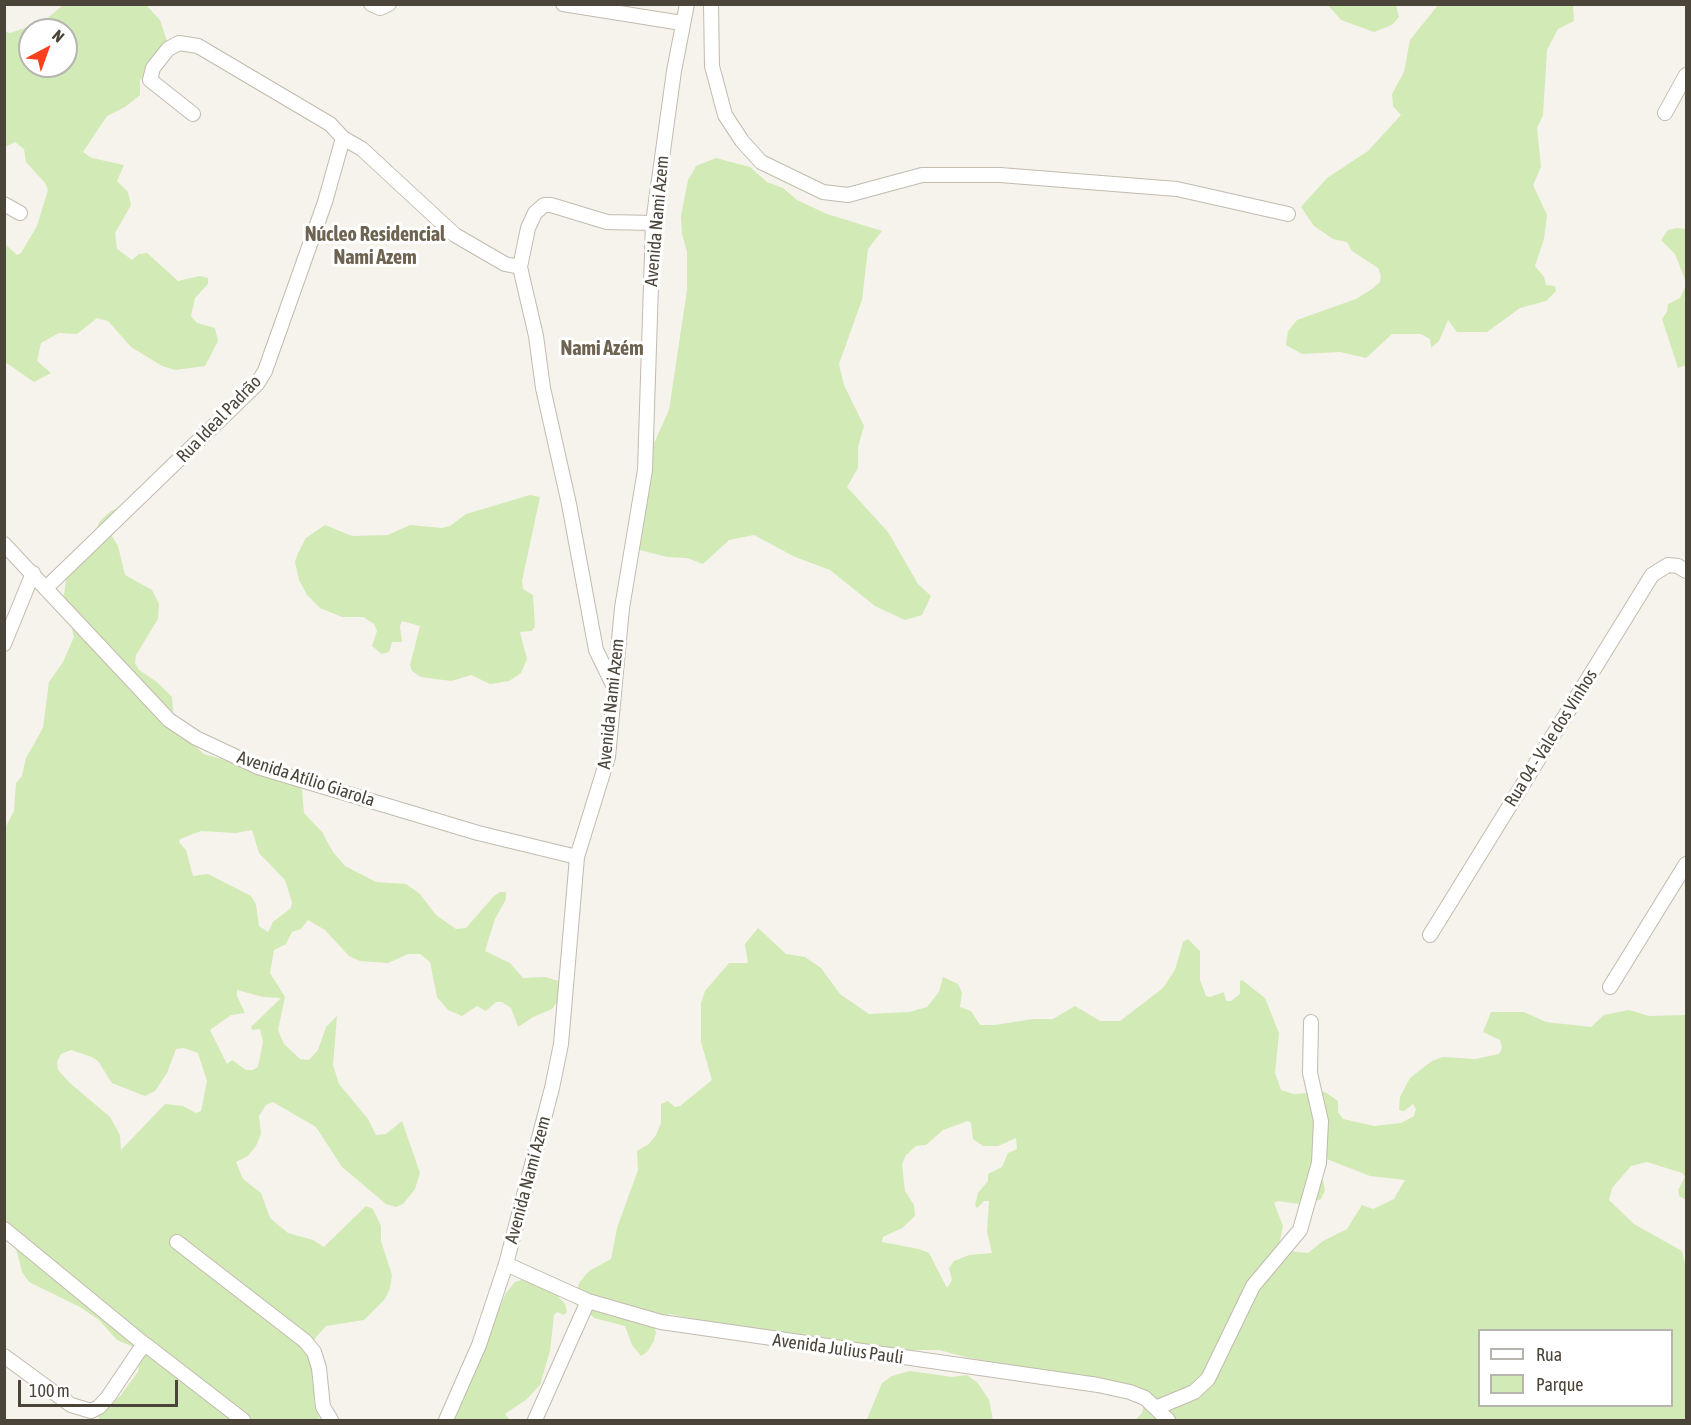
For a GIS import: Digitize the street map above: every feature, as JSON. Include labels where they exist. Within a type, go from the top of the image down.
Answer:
[{"type":"street","points":[[371,4],[380,8],[389,4]]},
{"type":"street","points":[[563,4],[682,24]]},
{"type":"street","name":"Avenida Nami Azem","points":[[446,1420],[479,1345],[506,1264],[552,1088],[561,1044],[577,857],[608,757],[622,608],[645,470],[653,223],[682,24],[687,4]]},
{"type":"street","points":[[711,4],[712,66],[725,115],[742,141],[761,162],[823,192],[848,195],[922,175],[999,175],[1177,189],[1288,214]]},
{"type":"street","points":[[193,114],[150,80],[153,68],[168,49],[179,43],[198,46],[330,124],[343,138],[362,149],[455,235],[482,253],[520,267]]},
{"type":"street","points":[[1665,113],[1686,75]]},
{"type":"street","name":"Rua Ideal Padrão","points":[[47,587],[257,384],[265,371],[325,202],[343,138]]},
{"type":"street","points":[[4,204],[20,213]]},
{"type":"street","points":[[614,687],[596,650],[568,497],[543,388],[536,336],[520,267],[528,228],[535,213],[544,205],[550,204],[608,222],[653,223]]},
{"type":"street","name":"Avenida Atílio Giarola","points":[[4,544],[47,587],[169,720],[196,738],[258,767],[477,833],[577,857]]},
{"type":"street","name":"Rua 04 - Vale dos Vinhos","points":[[1430,935],[1652,575],[1668,565],[1678,566],[1686,571]]},
{"type":"street","points":[[4,644],[33,573]]},
{"type":"street","points":[[1610,987],[1686,864]]},
{"type":"street","points":[[1158,1407],[1194,1392],[1208,1379],[1253,1286],[1300,1230],[1319,1163],[1321,1132],[1321,1121],[1310,1073],[1311,1022]]},
{"type":"street","points":[[4,1229],[144,1344],[243,1420]]},
{"type":"street","points":[[177,1242],[283,1321],[305,1341],[314,1353],[319,1368],[323,1407],[331,1420]]},
{"type":"street","name":"Avenida Julius Pauli","points":[[506,1264],[588,1301],[660,1322],[1098,1385],[1130,1392],[1158,1407],[1168,1420]]},
{"type":"street","points":[[534,1420],[588,1301]]},
{"type":"street","points":[[4,1356],[71,1405],[90,1411],[99,1407],[108,1397],[144,1344]]},
{"type":"green space","points":[[63,5],[146,5],[160,20],[167,41],[165,49],[154,68],[140,80],[140,95],[125,107],[107,116],[83,152],[92,158],[124,165],[117,181],[128,192],[131,205],[115,233],[117,249],[132,260],[139,254],[147,253],[178,281],[200,276],[208,278],[208,284],[195,298],[191,316],[197,323],[215,328],[218,341],[205,366],[175,370],[162,366],[131,347],[108,321],[97,318],[77,334],[59,333],[41,343],[37,361],[51,373],[34,382],[5,362],[5,244],[17,255],[21,253],[37,226],[48,190],[45,183],[26,162],[24,149],[15,142],[5,147],[4,31],[10,33],[18,30],[18,78],[78,78],[78,18],[48,18]]},
{"type":"green space","points":[[1328,5],[1396,5],[1399,17],[1392,25],[1374,32],[1341,20]]},
{"type":"green space","points":[[1438,5],[1573,5],[1574,21],[1558,29],[1547,50],[1543,115],[1537,128],[1541,167],[1533,185],[1547,215],[1544,239],[1535,266],[1544,277],[1546,285],[1555,286],[1556,291],[1546,301],[1520,308],[1487,332],[1457,332],[1448,320],[1439,341],[1431,348],[1430,339],[1421,334],[1392,334],[1366,358],[1340,352],[1302,354],[1286,345],[1288,331],[1297,320],[1356,299],[1380,282],[1381,276],[1378,268],[1352,251],[1347,242],[1333,239],[1314,226],[1301,207],[1327,178],[1368,151],[1401,115],[1393,106],[1392,94],[1404,72],[1410,40]]},
{"type":"green space","points":[[716,158],[750,167],[767,182],[783,188],[797,200],[827,214],[882,231],[868,249],[862,300],[839,364],[844,385],[864,426],[858,447],[858,468],[847,487],[888,532],[918,584],[931,596],[922,615],[905,620],[875,606],[830,570],[795,557],[754,535],[729,540],[703,564],[687,558],[667,557],[636,549],[639,458],[655,441],[669,410],[687,290],[687,252],[682,234],[681,216],[688,180],[696,166]]},
{"type":"green space","points":[[1686,229],[1686,282],[1675,254],[1661,240],[1668,230]]},
{"type":"green space","points":[[1686,285],[1686,365],[1678,368],[1662,319],[1667,312],[1668,304],[1680,298]]},
{"type":"green space","points":[[530,495],[540,497],[522,581],[523,589],[533,595],[535,626],[532,631],[520,632],[527,659],[521,673],[509,681],[490,684],[471,675],[451,681],[421,677],[412,671],[410,665],[420,626],[402,621],[400,626],[402,642],[392,642],[389,652],[382,654],[372,646],[377,631],[374,624],[363,617],[342,617],[320,608],[307,595],[299,580],[295,562],[298,553],[306,538],[325,525],[352,536],[388,535],[410,525],[442,528],[450,526],[466,514]]},
{"type":"green space","points":[[122,507],[110,533],[118,546],[125,575],[152,590],[159,604],[158,619],[136,655],[135,663],[139,670],[157,682],[172,697],[174,721],[184,736],[204,754],[294,780],[302,790],[304,813],[322,832],[333,852],[345,866],[376,882],[406,884],[420,894],[436,915],[456,929],[466,928],[494,896],[500,892],[506,892],[506,899],[495,919],[485,951],[510,963],[523,978],[545,977],[559,981],[563,987],[560,998],[552,1009],[533,1017],[518,1027],[511,1008],[502,1002],[496,1002],[486,1011],[477,1006],[462,1016],[448,1010],[437,997],[430,962],[420,954],[408,954],[388,963],[360,961],[349,956],[325,930],[308,920],[301,929],[292,932],[286,944],[274,950],[270,973],[285,997],[278,1030],[284,1044],[300,1059],[309,1060],[318,1050],[326,1027],[337,1016],[333,1065],[339,1084],[368,1119],[376,1135],[386,1134],[402,1121],[420,1173],[415,1189],[403,1204],[396,1207],[386,1204],[342,1167],[316,1127],[273,1102],[266,1105],[259,1116],[261,1134],[256,1146],[248,1156],[236,1162],[243,1179],[261,1193],[270,1218],[288,1233],[313,1240],[324,1247],[366,1206],[373,1209],[381,1226],[381,1241],[392,1275],[385,1299],[364,1320],[326,1326],[305,1350],[314,1375],[314,1403],[320,1420],[100,1420],[97,1415],[120,1396],[138,1372],[141,1350],[117,1340],[99,1320],[80,1307],[29,1282],[22,1272],[16,1248],[5,1238],[4,830],[14,811],[16,783],[22,776],[26,758],[43,728],[49,682],[63,662],[74,637],[64,595],[67,574],[88,545],[100,521],[111,511]],"holes":[[[252,830],[259,853],[285,880],[292,902],[291,908],[273,922],[268,932],[259,926],[256,904],[251,896],[208,874],[193,876],[186,850],[179,842],[180,839],[201,831],[236,833]],[[237,990],[263,997],[281,998],[251,1027],[252,1030],[260,1029],[263,1042],[258,1067],[253,1070],[246,1070],[232,1060],[227,1064],[210,1030],[231,1015],[245,1013],[237,996]],[[184,1048],[198,1053],[207,1081],[201,1111],[196,1113],[183,1106],[165,1104],[121,1150],[120,1135],[110,1117],[58,1070],[57,1062],[61,1054],[71,1050],[98,1061],[112,1083],[145,1096],[155,1091],[167,1073],[176,1049]]]},
{"type":"green space","points":[[758,928],[786,954],[805,957],[821,968],[840,994],[869,1014],[909,1012],[927,1007],[939,992],[943,977],[958,984],[962,993],[960,1007],[971,1011],[980,1025],[1053,1019],[1075,1006],[1100,1021],[1120,1021],[1163,988],[1175,970],[1183,942],[1188,939],[1200,951],[1200,980],[1206,996],[1210,997],[1224,992],[1226,1001],[1231,1001],[1240,994],[1240,981],[1242,980],[1265,998],[1279,1033],[1275,1073],[1281,1090],[1294,1094],[1325,1092],[1338,1101],[1338,1112],[1343,1119],[1374,1126],[1401,1123],[1414,1116],[1416,1109],[1413,1104],[1404,1111],[1399,1110],[1400,1097],[1410,1078],[1432,1061],[1443,1057],[1475,1059],[1499,1054],[1502,1048],[1500,1040],[1483,1032],[1491,1012],[1524,1012],[1546,1022],[1591,1027],[1604,1015],[1629,1010],[1649,1016],[1686,1015],[1686,1200],[1679,1196],[1678,1190],[1685,1177],[1682,1173],[1647,1162],[1631,1166],[1612,1188],[1609,1200],[1634,1224],[1682,1251],[1686,1268],[1686,1420],[1135,1420],[1142,1413],[1144,1405],[1142,1398],[1129,1385],[969,1358],[939,1350],[892,1350],[852,1342],[743,1329],[669,1314],[653,1324],[656,1332],[654,1341],[647,1352],[641,1356],[632,1345],[625,1326],[594,1318],[579,1302],[576,1294],[579,1283],[589,1271],[611,1259],[617,1228],[638,1170],[637,1151],[649,1144],[656,1135],[661,1123],[661,1104],[668,1101],[675,1107],[680,1106],[712,1080],[701,1042],[701,1003],[705,991],[729,963],[748,963],[745,944]],"holes":[[[968,1121],[971,1123],[973,1139],[983,1146],[998,1146],[1016,1138],[1017,1149],[1008,1153],[1002,1167],[988,1174],[988,1181],[978,1193],[975,1205],[977,1208],[984,1201],[989,1201],[987,1232],[992,1253],[969,1255],[954,1261],[949,1268],[952,1280],[947,1288],[929,1253],[882,1242],[883,1237],[902,1228],[915,1216],[914,1205],[905,1191],[902,1164],[906,1155],[916,1146],[926,1145],[943,1130]],[[1324,1158],[1370,1176],[1405,1180],[1394,1199],[1373,1209],[1362,1205],[1347,1229],[1323,1241],[1308,1253],[1278,1250],[1283,1226],[1274,1203],[1278,1201],[1306,1205],[1321,1199],[1325,1191],[1320,1166]]]},
{"type":"green space","points":[[525,1279],[554,1292],[565,1304],[567,1312],[564,1315],[557,1312],[554,1315],[550,1351],[540,1385],[527,1399],[505,1414],[510,1420],[450,1420],[506,1293],[515,1282]]},
{"type":"green space","points":[[910,1371],[952,1377],[967,1375],[978,1383],[989,1400],[993,1420],[867,1419],[882,1383],[892,1376]]},
{"type":"district","name":"Núcleo Residencial Nami Azem","points":[[375,246]]},
{"type":"district","name":"Nami Azém","points":[[602,349]]}]
